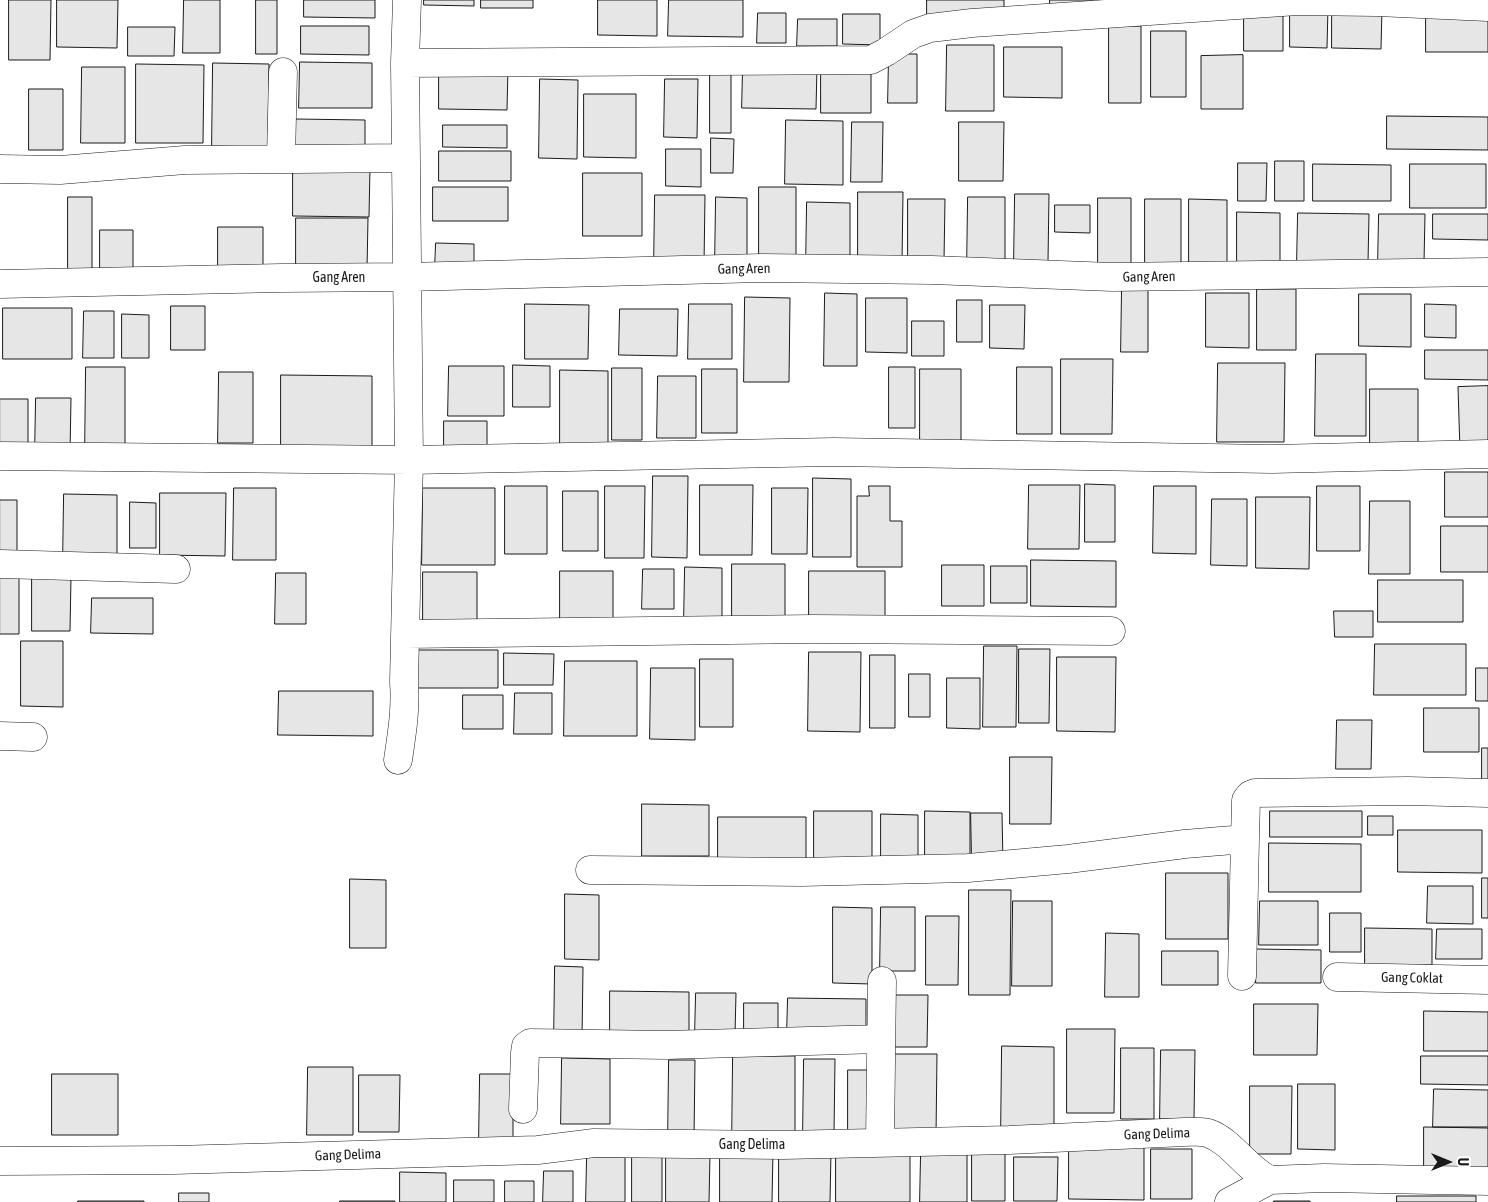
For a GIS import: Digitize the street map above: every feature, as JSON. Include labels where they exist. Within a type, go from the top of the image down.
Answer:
[{"type":"street","points":[[398,760],[404,717],[409,460],[405,158],[407,0]]},
{"type":"street","points":[[405,63],[871,60],[913,34],[930,28],[972,23],[1297,1],[1377,2],[1488,8]]},
{"type":"street","points":[[281,158],[283,72]]},
{"type":"street","points":[[0,169],[60,170],[185,160],[405,158]]},
{"type":"street","name":"Gang Aren","points":[[0,284],[406,277],[762,268],[932,270],[1112,277],[1488,272]]},
{"type":"street","points":[[0,456],[409,460],[834,452],[1272,459],[1488,454]]},
{"type":"street","points":[[0,564],[176,569]]},
{"type":"street","points":[[406,634],[812,629],[1111,631]]},
{"type":"street","points":[[0,736],[33,737]]},
{"type":"street","points":[[1242,976],[1246,800],[1250,795],[1255,793],[1408,791],[1488,793]]},
{"type":"street","points":[[590,870],[802,872],[968,868],[1245,839]]},
{"type":"street","name":"Gang Coklat","points":[[1337,977],[1488,980]]},
{"type":"street","points":[[880,1142],[882,981]]},
{"type":"street","points":[[522,1109],[524,1052],[526,1046],[539,1042],[666,1046],[882,1039]]},
{"type":"street","name":"Gang Delima","points":[[0,1161],[174,1160],[538,1150],[594,1144],[783,1145],[1009,1140],[1185,1132],[1208,1133],[1225,1144],[1250,1167],[1270,1180]]},
{"type":"street","points":[[1229,1202],[1270,1180],[1324,1178],[1488,1181]]},
{"type":"building","points":[[9,0],[51,0],[50,60],[9,60]]},
{"type":"building","points":[[57,0],[118,0],[117,48],[57,47]]},
{"type":"building","points":[[184,0],[220,0],[220,53],[183,53]]},
{"type":"building","points":[[256,0],[277,0],[277,54],[256,54]]},
{"type":"building","points":[[304,0],[375,0],[375,18],[304,17]]},
{"type":"building","points":[[424,0],[474,0],[474,6],[424,5]]},
{"type":"building","points":[[481,0],[533,0],[533,8],[481,8]]},
{"type":"building","points":[[598,0],[657,0],[657,36],[598,35]]},
{"type":"building","points":[[669,0],[743,0],[743,37],[668,36]]},
{"type":"building","points":[[927,0],[1004,0],[1004,17],[927,16]]},
{"type":"building","points":[[1050,0],[1093,0],[1093,6],[1050,6]]},
{"type":"building","points":[[1290,7],[1328,7],[1327,48],[1290,47]]},
{"type":"building","points":[[1332,8],[1382,8],[1381,49],[1332,48]]},
{"type":"building","points":[[758,13],[786,13],[786,43],[757,43]]},
{"type":"building","points":[[1244,13],[1283,13],[1283,51],[1244,51]]},
{"type":"building","points":[[843,14],[880,14],[880,45],[843,44]]},
{"type":"building","points":[[1426,16],[1488,17],[1488,52],[1426,52]]},
{"type":"building","points":[[798,19],[837,19],[837,46],[797,46]]},
{"type":"building","points":[[301,26],[369,26],[369,55],[301,54]]},
{"type":"building","points":[[1109,26],[1141,26],[1141,103],[1109,103]]},
{"type":"building","points":[[128,27],[175,27],[174,56],[128,56]]},
{"type":"building","points":[[1151,31],[1186,31],[1186,97],[1151,97]]},
{"type":"building","points":[[947,45],[994,45],[994,111],[946,111]]},
{"type":"building","points":[[1004,47],[1062,47],[1062,98],[1004,97]]},
{"type":"building","points":[[889,54],[917,54],[917,103],[888,103]]},
{"type":"building","points":[[1243,55],[1243,109],[1201,109],[1201,56]]},
{"type":"building","points":[[300,62],[372,63],[372,108],[299,108]]},
{"type":"building","points":[[213,63],[269,64],[268,147],[212,146]]},
{"type":"building","points":[[136,64],[204,65],[203,143],[136,143]]},
{"type":"building","points":[[82,67],[125,67],[125,143],[81,143]]},
{"type":"building","points":[[439,68],[508,68],[507,110],[439,109]]},
{"type":"building","points":[[743,68],[817,68],[816,109],[742,108]]},
{"type":"building","points":[[821,72],[871,72],[871,113],[821,113]]},
{"type":"building","points":[[710,73],[731,74],[731,133],[710,133]]},
{"type":"building","points":[[540,79],[578,80],[577,159],[539,158]]},
{"type":"building","points":[[665,79],[698,79],[697,138],[664,137]]},
{"type":"building","points":[[29,89],[63,89],[63,150],[29,150]]},
{"type":"building","points":[[584,94],[636,94],[636,158],[584,157]]},
{"type":"building","points":[[1387,116],[1488,117],[1488,150],[1387,149]]},
{"type":"building","points":[[295,119],[365,120],[365,148],[295,148]]},
{"type":"building","points":[[786,120],[843,121],[843,185],[785,184]]},
{"type":"building","points":[[852,122],[883,122],[882,182],[851,182]]},
{"type":"building","points":[[959,122],[1004,122],[1003,181],[959,181]]},
{"type":"building","points":[[443,125],[507,125],[507,148],[443,147]]},
{"type":"building","points":[[711,138],[734,139],[733,173],[711,173]]},
{"type":"building","points":[[666,149],[701,149],[701,187],[666,186]]},
{"type":"building","points":[[439,151],[511,151],[511,181],[439,181]]},
{"type":"building","points":[[1275,161],[1304,161],[1304,201],[1275,201]]},
{"type":"building","points":[[1238,163],[1267,163],[1266,201],[1238,201]]},
{"type":"building","points":[[1313,164],[1391,165],[1391,201],[1313,201]]},
{"type":"building","points":[[1410,164],[1486,164],[1486,208],[1410,208]]},
{"type":"building","points":[[293,166],[370,167],[369,217],[293,216]]},
{"type":"building","points":[[583,173],[642,173],[642,236],[583,236]]},
{"type":"building","points":[[433,187],[508,187],[508,221],[433,221]]},
{"type":"building","points":[[759,187],[796,187],[796,261],[759,261]]},
{"type":"building","points":[[858,192],[903,192],[902,263],[858,262]]},
{"type":"building","points":[[1015,194],[1049,194],[1048,262],[1014,262]]},
{"type":"building","points":[[655,195],[705,195],[704,266],[654,266]]},
{"type":"building","points":[[68,197],[92,197],[92,276],[68,276]]},
{"type":"building","points":[[716,197],[747,198],[747,263],[715,263]]},
{"type":"building","points":[[968,197],[1005,197],[1005,268],[967,268]]},
{"type":"building","points":[[1098,198],[1131,198],[1131,269],[1098,269]]},
{"type":"building","points":[[908,199],[945,199],[944,261],[908,260]]},
{"type":"building","points":[[1145,199],[1181,199],[1181,264],[1145,264]]},
{"type":"building","points":[[1189,199],[1227,200],[1227,268],[1189,268]]},
{"type":"building","points":[[807,202],[850,203],[850,266],[806,266]]},
{"type":"building","points":[[1055,205],[1090,205],[1090,233],[1055,232]]},
{"type":"building","points":[[1237,212],[1280,213],[1280,264],[1237,264]]},
{"type":"building","points":[[1298,213],[1369,214],[1368,263],[1297,262]]},
{"type":"building","points":[[1379,214],[1425,214],[1424,263],[1378,263]]},
{"type":"building","points":[[1433,214],[1488,214],[1488,240],[1433,239]]},
{"type":"building","points":[[296,218],[368,218],[367,270],[296,269]]},
{"type":"building","points":[[218,227],[263,227],[263,267],[218,267]]},
{"type":"building","points":[[100,230],[133,230],[133,272],[100,272]]},
{"type":"building","points":[[436,243],[474,244],[474,268],[435,268]]},
{"type":"building","points":[[1122,286],[1148,286],[1148,352],[1121,352]]},
{"type":"building","points":[[1257,289],[1296,289],[1296,350],[1257,350]]},
{"type":"building","points":[[825,293],[857,294],[857,366],[824,366]]},
{"type":"building","points":[[1206,293],[1249,293],[1249,348],[1206,347]]},
{"type":"building","points":[[1359,294],[1411,294],[1411,347],[1359,346]]},
{"type":"building","points":[[745,297],[790,298],[789,382],[744,382]]},
{"type":"building","points":[[866,298],[907,298],[907,353],[866,352]]},
{"type":"building","points":[[957,300],[982,300],[982,342],[957,342]]},
{"type":"building","points":[[525,304],[589,305],[588,359],[525,359]]},
{"type":"building","points":[[689,304],[732,304],[732,359],[688,359]]},
{"type":"building","points":[[1425,304],[1456,305],[1456,338],[1425,337]]},
{"type":"building","points":[[990,305],[1025,305],[1024,349],[990,348]]},
{"type":"building","points":[[171,306],[205,306],[205,350],[171,350]]},
{"type":"building","points":[[3,308],[72,308],[72,359],[3,359]]},
{"type":"building","points":[[620,309],[678,309],[677,356],[619,355]]},
{"type":"building","points":[[84,311],[114,311],[114,358],[83,358]]},
{"type":"building","points":[[122,314],[149,315],[149,358],[122,358]]},
{"type":"building","points":[[912,321],[944,321],[944,356],[912,356]]},
{"type":"building","points":[[1425,350],[1488,350],[1488,380],[1425,379]]},
{"type":"building","points":[[1316,354],[1366,354],[1366,436],[1315,436]]},
{"type":"building","points":[[1061,359],[1113,359],[1112,434],[1061,434]]},
{"type":"building","points":[[1218,363],[1285,363],[1284,442],[1217,442]]},
{"type":"building","points":[[513,365],[550,366],[550,407],[513,407]]},
{"type":"building","points":[[449,366],[504,366],[504,416],[448,416]]},
{"type":"building","points":[[86,367],[125,367],[125,454],[85,454]]},
{"type":"building","points":[[889,367],[915,367],[915,428],[889,428]]},
{"type":"building","points":[[1017,367],[1052,367],[1052,434],[1017,434]]},
{"type":"building","points":[[612,368],[642,368],[642,440],[612,440]]},
{"type":"building","points":[[702,369],[737,369],[737,433],[702,433]]},
{"type":"building","points":[[920,369],[961,369],[961,447],[920,447]]},
{"type":"building","points":[[560,370],[608,371],[608,445],[560,444]]},
{"type":"building","points":[[219,372],[253,372],[253,443],[218,443]]},
{"type":"building","points":[[281,375],[372,376],[372,453],[281,452]]},
{"type":"building","points":[[658,376],[696,376],[696,438],[657,438]]},
{"type":"building","points":[[1488,386],[1488,451],[1460,451],[1458,387]]},
{"type":"building","points":[[1370,389],[1418,389],[1418,448],[1370,448]]},
{"type":"building","points":[[36,398],[71,398],[70,453],[35,453]]},
{"type":"building","points":[[0,399],[28,399],[28,455],[0,455]]},
{"type":"building","points":[[444,421],[487,421],[487,448],[444,447]]},
{"type":"building","points":[[1445,472],[1488,472],[1488,517],[1445,517]]},
{"type":"building","points":[[653,476],[688,476],[687,558],[652,557]]},
{"type":"building","points":[[813,478],[851,479],[851,557],[813,557]]},
{"type":"building","points":[[1085,484],[1115,485],[1115,542],[1085,542]]},
{"type":"building","points":[[700,485],[753,485],[752,555],[700,555]]},
{"type":"building","points":[[1029,485],[1080,485],[1079,549],[1028,549]]},
{"type":"building","points":[[505,486],[547,486],[547,554],[505,554]]},
{"type":"building","points":[[605,486],[645,486],[644,558],[605,558]]},
{"type":"building","points":[[869,486],[890,486],[890,521],[902,521],[902,567],[857,567],[857,496],[869,496]]},
{"type":"building","points":[[1154,486],[1196,486],[1196,554],[1153,553]]},
{"type":"building","points":[[1317,486],[1360,486],[1360,551],[1317,551]]},
{"type":"building","points":[[234,488],[276,488],[276,560],[233,560]]},
{"type":"building","points":[[423,488],[495,488],[495,565],[422,565]]},
{"type":"building","points":[[772,488],[808,488],[807,554],[772,554]]},
{"type":"building","points":[[563,491],[598,491],[598,551],[563,551]]},
{"type":"building","points":[[160,493],[226,493],[225,556],[160,555]]},
{"type":"building","points":[[64,494],[117,495],[117,561],[63,561]]},
{"type":"building","points":[[1256,497],[1310,497],[1309,569],[1256,568]]},
{"type":"building","points":[[1212,499],[1247,499],[1247,566],[1211,565]]},
{"type":"building","points":[[0,500],[17,500],[17,555],[0,555]]},
{"type":"building","points":[[1370,501],[1410,501],[1410,574],[1369,574]]},
{"type":"building","points":[[130,502],[156,503],[156,548],[130,548]]},
{"type":"building","points":[[1441,526],[1488,526],[1488,572],[1441,572]]},
{"type":"building","points":[[1031,560],[1116,561],[1116,607],[1031,606]]},
{"type":"building","points":[[732,564],[785,564],[785,618],[732,617]]},
{"type":"building","points":[[942,565],[984,565],[984,606],[942,606]]},
{"type":"building","points":[[991,566],[1027,566],[1027,603],[991,603]]},
{"type":"building","points":[[685,567],[722,568],[722,622],[684,621]]},
{"type":"building","points":[[0,569],[19,569],[19,634],[0,634]]},
{"type":"building","points":[[643,569],[674,569],[674,609],[642,609]]},
{"type":"building","points":[[560,571],[613,571],[613,624],[560,624]]},
{"type":"building","points":[[809,571],[885,571],[885,619],[809,618]]},
{"type":"building","points":[[423,572],[477,572],[477,630],[423,629]]},
{"type":"building","points":[[276,573],[306,573],[306,624],[275,624]]},
{"type":"building","points":[[32,577],[71,577],[70,631],[32,631]]},
{"type":"building","points":[[1378,580],[1463,580],[1463,622],[1378,622]]},
{"type":"building","points":[[92,598],[153,598],[153,634],[91,633]]},
{"type":"building","points":[[1334,611],[1373,611],[1373,637],[1335,637]]},
{"type":"building","points":[[21,641],[63,641],[63,707],[21,706]]},
{"type":"building","points":[[1375,644],[1466,644],[1466,695],[1374,695]]},
{"type":"building","points":[[984,646],[1017,646],[1016,727],[983,727]]},
{"type":"building","points":[[1019,649],[1050,649],[1049,723],[1019,723]]},
{"type":"building","points":[[414,650],[498,650],[498,688],[414,688]]},
{"type":"building","points":[[809,652],[861,652],[860,732],[808,731]]},
{"type":"building","points":[[504,653],[554,654],[553,685],[504,685]]},
{"type":"building","points":[[870,655],[895,655],[895,728],[870,728]]},
{"type":"building","points":[[1057,657],[1116,657],[1115,732],[1057,731]]},
{"type":"building","points":[[700,659],[733,659],[733,727],[700,727]]},
{"type":"building","points":[[565,661],[637,661],[637,736],[564,736]]},
{"type":"building","points":[[651,668],[695,668],[695,740],[650,739]]},
{"type":"building","points":[[1476,668],[1488,668],[1488,701],[1476,701]]},
{"type":"building","points":[[909,674],[930,674],[930,717],[909,717]]},
{"type":"building","points":[[947,678],[980,678],[980,729],[947,728]]},
{"type":"building","points":[[279,691],[373,691],[373,736],[278,735]]},
{"type":"building","points":[[515,693],[552,693],[552,734],[514,734]]},
{"type":"building","points":[[463,695],[503,695],[503,729],[463,729]]},
{"type":"building","points":[[1424,708],[1479,708],[1479,752],[1424,752]]},
{"type":"building","points":[[1337,720],[1372,720],[1371,769],[1336,769]]},
{"type":"building","points":[[1482,748],[1488,748],[1488,784],[1482,784]]},
{"type":"building","points":[[1010,757],[1052,757],[1051,824],[1010,824]]},
{"type":"building","points":[[642,804],[709,805],[709,856],[642,856]]},
{"type":"building","points":[[814,811],[872,811],[872,861],[814,861]]},
{"type":"building","points":[[925,811],[970,812],[970,859],[925,859]]},
{"type":"building","points":[[1270,811],[1362,811],[1362,837],[1270,837]]},
{"type":"building","points":[[971,813],[1002,813],[1003,864],[972,864]]},
{"type":"building","points":[[881,814],[918,815],[918,861],[881,861]]},
{"type":"building","points":[[1368,816],[1393,816],[1393,835],[1368,835]]},
{"type":"building","points":[[718,817],[806,817],[806,860],[718,859]]},
{"type":"building","points":[[1398,830],[1482,830],[1482,873],[1398,872]]},
{"type":"building","points":[[1269,843],[1361,844],[1361,892],[1269,892]]},
{"type":"building","points":[[1166,873],[1228,873],[1228,939],[1166,939]]},
{"type":"building","points":[[1482,878],[1488,878],[1488,918],[1482,918]]},
{"type":"building","points":[[350,879],[386,880],[386,948],[350,948]]},
{"type":"building","points":[[1428,886],[1473,886],[1473,924],[1427,923]]},
{"type":"building","points":[[969,890],[1011,890],[1010,995],[969,995]]},
{"type":"building","points":[[565,894],[599,895],[599,960],[565,959]]},
{"type":"building","points":[[1013,901],[1052,901],[1052,986],[1012,986]]},
{"type":"building","points":[[1260,901],[1318,901],[1318,945],[1259,945]]},
{"type":"building","points":[[833,907],[872,908],[872,984],[833,983]]},
{"type":"building","points":[[881,907],[915,907],[915,971],[880,971]]},
{"type":"building","points":[[1330,913],[1361,913],[1361,952],[1330,952]]},
{"type":"building","points":[[926,916],[959,916],[958,985],[926,985]]},
{"type":"building","points":[[1365,928],[1432,929],[1432,965],[1365,965]]},
{"type":"building","points":[[1437,929],[1482,929],[1482,959],[1436,959]]},
{"type":"building","points":[[1106,933],[1139,934],[1139,997],[1105,997]]},
{"type":"building","points":[[1256,949],[1321,950],[1321,983],[1256,983]]},
{"type":"building","points":[[1162,951],[1218,951],[1218,985],[1162,985]]},
{"type":"building","points":[[555,966],[583,967],[582,1039],[554,1039]]},
{"type":"building","points":[[610,991],[689,992],[689,1036],[610,1036]]},
{"type":"building","points":[[696,993],[736,993],[735,1035],[695,1034]]},
{"type":"building","points":[[887,995],[928,995],[927,1047],[887,1047]]},
{"type":"building","points":[[788,998],[866,999],[866,1032],[787,1032]]},
{"type":"building","points":[[744,1003],[778,1003],[778,1039],[744,1038]]},
{"type":"building","points":[[1254,1004],[1318,1004],[1317,1055],[1254,1055]]},
{"type":"building","points":[[1424,1011],[1488,1012],[1488,1051],[1424,1051]]},
{"type":"building","points":[[1067,1029],[1115,1029],[1114,1113],[1067,1113]]},
{"type":"building","points":[[1002,1046],[1054,1047],[1054,1134],[1001,1134]]},
{"type":"building","points":[[1121,1048],[1154,1048],[1154,1119],[1121,1119]]},
{"type":"building","points":[[1161,1050],[1195,1050],[1194,1119],[1160,1119]]},
{"type":"building","points":[[886,1054],[937,1054],[936,1136],[885,1136]]},
{"type":"building","points":[[733,1056],[795,1056],[795,1144],[732,1144]]},
{"type":"building","points":[[1421,1056],[1488,1056],[1488,1085],[1421,1084]]},
{"type":"building","points":[[562,1058],[610,1059],[610,1124],[561,1124]]},
{"type":"building","points":[[804,1059],[835,1059],[834,1134],[803,1133]]},
{"type":"building","points":[[669,1060],[695,1060],[694,1139],[668,1139]]},
{"type":"building","points":[[308,1067],[353,1067],[353,1135],[307,1135]]},
{"type":"building","points":[[848,1070],[871,1070],[871,1136],[848,1136]]},
{"type":"building","points":[[52,1074],[118,1074],[118,1135],[52,1135]]},
{"type":"building","points":[[480,1074],[513,1074],[513,1140],[479,1140]]},
{"type":"building","points":[[359,1075],[400,1075],[399,1132],[359,1132]]},
{"type":"building","points":[[1298,1084],[1335,1084],[1335,1150],[1298,1149]]},
{"type":"building","points":[[1250,1086],[1292,1086],[1291,1154],[1250,1154]]},
{"type":"building","points":[[1434,1089],[1488,1090],[1488,1127],[1433,1127]]},
{"type":"building","points":[[1424,1127],[1488,1128],[1488,1176],[1424,1176]]},
{"type":"building","points":[[1069,1145],[1144,1145],[1144,1200],[1069,1199]]},
{"type":"building","points":[[836,1148],[910,1148],[910,1202],[836,1202]]},
{"type":"building","points":[[1151,1149],[1192,1149],[1192,1199],[1151,1199]]},
{"type":"building","points":[[632,1150],[662,1150],[662,1202],[632,1202]]},
{"type":"building","points":[[720,1150],[773,1150],[772,1202],[720,1202]]},
{"type":"building","points":[[779,1150],[831,1151],[830,1202],[779,1202]]},
{"type":"building","points":[[972,1150],[1005,1150],[1005,1201],[972,1201]]},
{"type":"building","points":[[921,1153],[967,1154],[967,1202],[920,1202]]},
{"type":"building","points":[[666,1154],[710,1154],[709,1202],[666,1202]]},
{"type":"building","points":[[587,1157],[625,1157],[625,1202],[586,1202]]},
{"type":"building","points":[[1014,1157],[1058,1157],[1057,1201],[1014,1201]]},
{"type":"building","points":[[544,1171],[573,1171],[573,1202],[543,1202]]},
{"type":"building","points":[[400,1172],[446,1173],[446,1202],[400,1202]]},
{"type":"building","points":[[454,1180],[494,1180],[494,1202],[454,1202]]},
{"type":"building","points":[[505,1181],[534,1181],[534,1202],[505,1202]]},
{"type":"building","points":[[179,1193],[209,1193],[209,1202],[179,1202]]},
{"type":"building","points":[[1397,1196],[1476,1196],[1476,1202],[1397,1202]]},
{"type":"building","points":[[144,1201],[144,1202],[78,1202]]},
{"type":"building","points":[[395,1201],[395,1202],[340,1202]]},
{"type":"building","points":[[1310,1201],[1310,1202],[1274,1202]]}]
